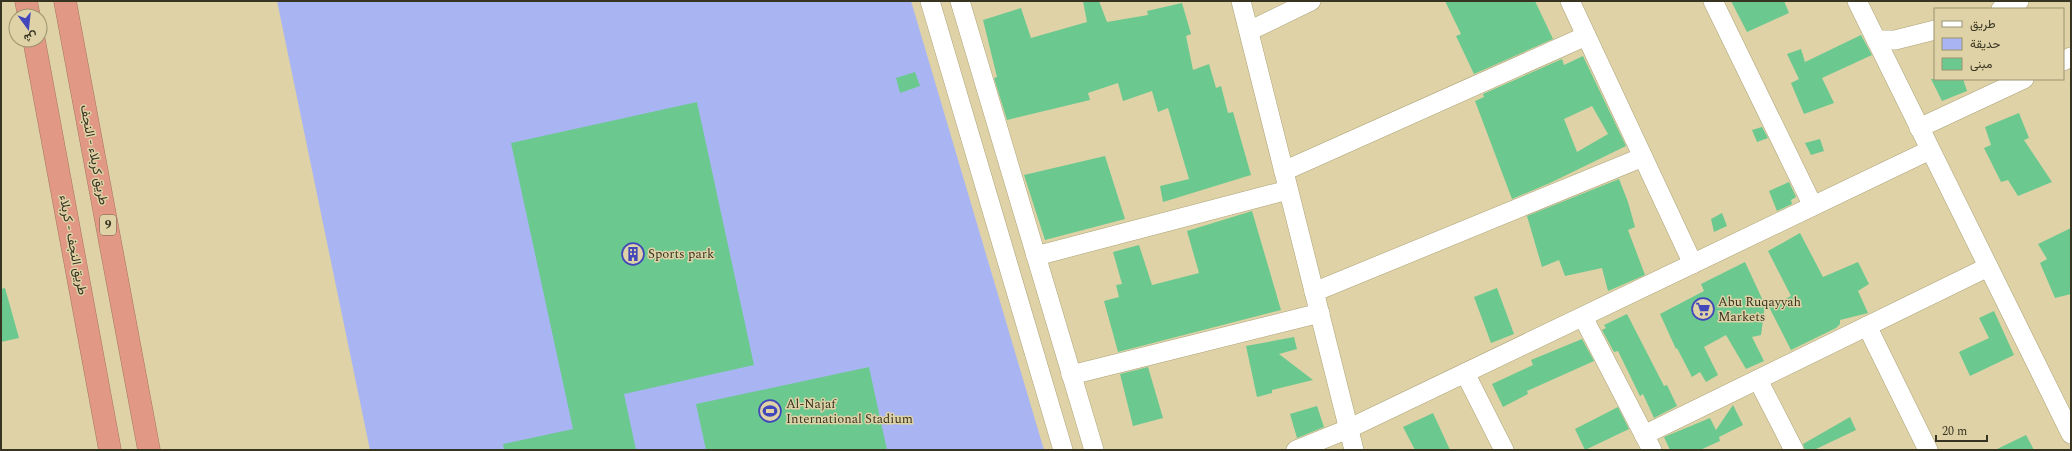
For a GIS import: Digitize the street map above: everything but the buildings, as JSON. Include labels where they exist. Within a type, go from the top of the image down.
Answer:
[{"type":"highway","name":"طريق کربلاء - النجف","points":[[65,1],[150,450]]},
{"type":"highway","name":"طريق النجف - کربلاء","points":[[35,48],[110,450]]},
{"type":"street","points":[[930,1],[1063,450]]},
{"type":"street","points":[[960,1],[1094,450]]},
{"type":"street","points":[[1241,1],[1354,450]]},
{"type":"street","points":[[1249,31],[1311,1]]},
{"type":"street","points":[[1570,1],[1693,264]]},
{"type":"street","points":[[1713,1],[1814,206]]},
{"type":"street","points":[[1857,1],[2071,434]]},
{"type":"street","points":[[2003,8],[2019,1]]},
{"type":"street","points":[[1876,40],[1895,40],[1934,30]]},
{"type":"street","points":[[1284,172],[1586,36]]},
{"type":"street","points":[[1919,128],[2022,80]]},
{"type":"street","points":[[1296,450],[1348,429],[1930,150]]},
{"type":"street","points":[[1314,292],[1643,157]]},
{"type":"street","points":[[1036,256],[1288,190]]},
{"type":"street","points":[[1583,316],[1648,443],[1758,380],[1988,267]]},
{"type":"street","points":[[1071,375],[1320,314]]},
{"type":"street","points":[[1867,326],[1928,450]]},
{"type":"street","points":[[1465,373],[1504,450]]},
{"type":"street","points":[[1758,380],[1794,450]]},
{"type":"green space","points":[[277,1],[911,1],[1044,450],[370,450]]},
{"type":"place","name":"Sports park","points":[[633,254]]},
{"type":"place","name":"Abu Ruqayyah Markets","points":[[1703,309]]},
{"type":"place","name":"Al-Najaf International Stadium","points":[[770,411]]}]
